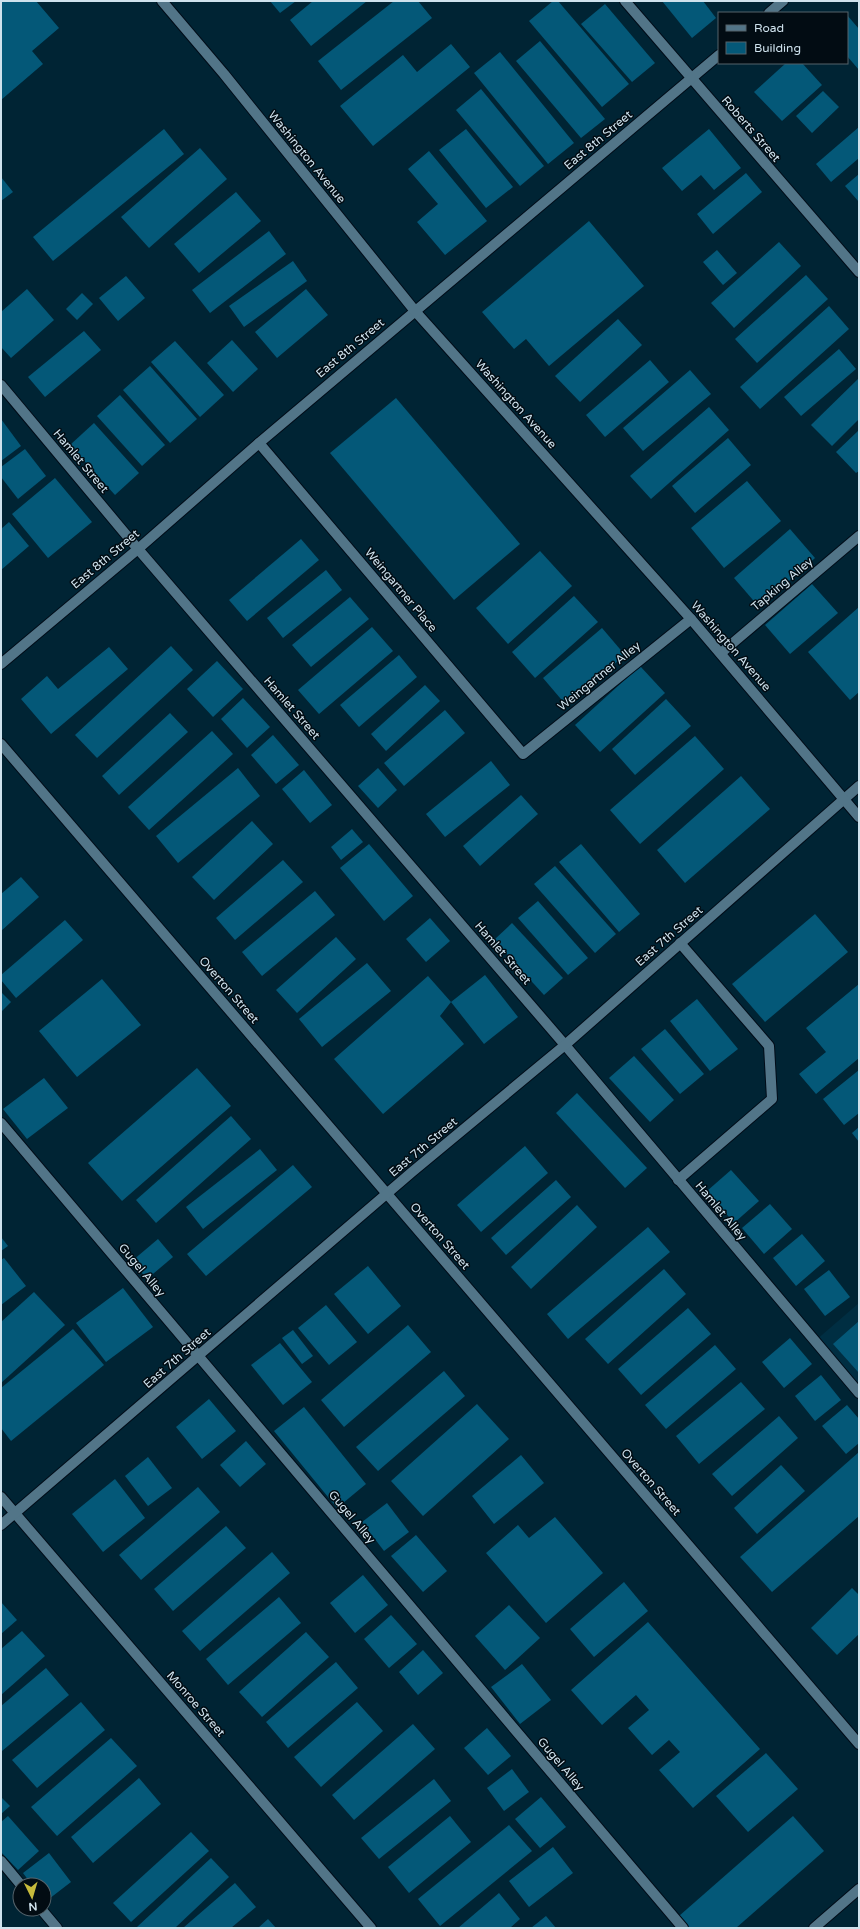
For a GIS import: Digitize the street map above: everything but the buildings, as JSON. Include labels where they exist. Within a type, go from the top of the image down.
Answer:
[{"type":"street","name":"Washington Avenue","points":[[162,1],[224,74],[415,311],[721,652],[859,816]]},
{"type":"street","name":"Roberts Street","points":[[625,1],[859,272]]},
{"type":"street","points":[[770,12],[783,1]]},
{"type":"street","name":"East 8th Street","points":[[1,664],[138,549],[259,443],[718,56]]},
{"type":"street","name":"Hamlet Street","points":[[1,385],[138,549],[565,1045]]},
{"type":"street","name":"Weingartner Place","points":[[259,443],[523,754]]},
{"type":"street","name":"Tapking Alley","points":[[721,652],[859,536]]},
{"type":"street","name":"Weingartner Alley","points":[[523,754],[691,619]]},
{"type":"street","name":"Overton Street","points":[[1,744],[859,1744]]},
{"type":"street","name":"East 7th Street","points":[[1,1525],[388,1194],[565,1045],[859,786]]},
{"type":"street","points":[[678,1180],[772,1099],[769,1046],[680,943]]},
{"type":"street","name":"Hamlet Alley","points":[[565,1045],[859,1393]]},
{"type":"street","name":"Gugel Alley","points":[[1,1123],[683,1928]]},
{"type":"street","name":"Monroe Street","points":[[1,1497],[371,1928]]},
{"type":"street","points":[[1,1861],[14,1877]]},
{"type":"street","points":[[814,1928],[859,1889]]},
{"type":"street","points":[[48,1917],[58,1928]]},
{"type":"shaded area","points":[[859,1303],[859,1393],[815,1341]]}]
